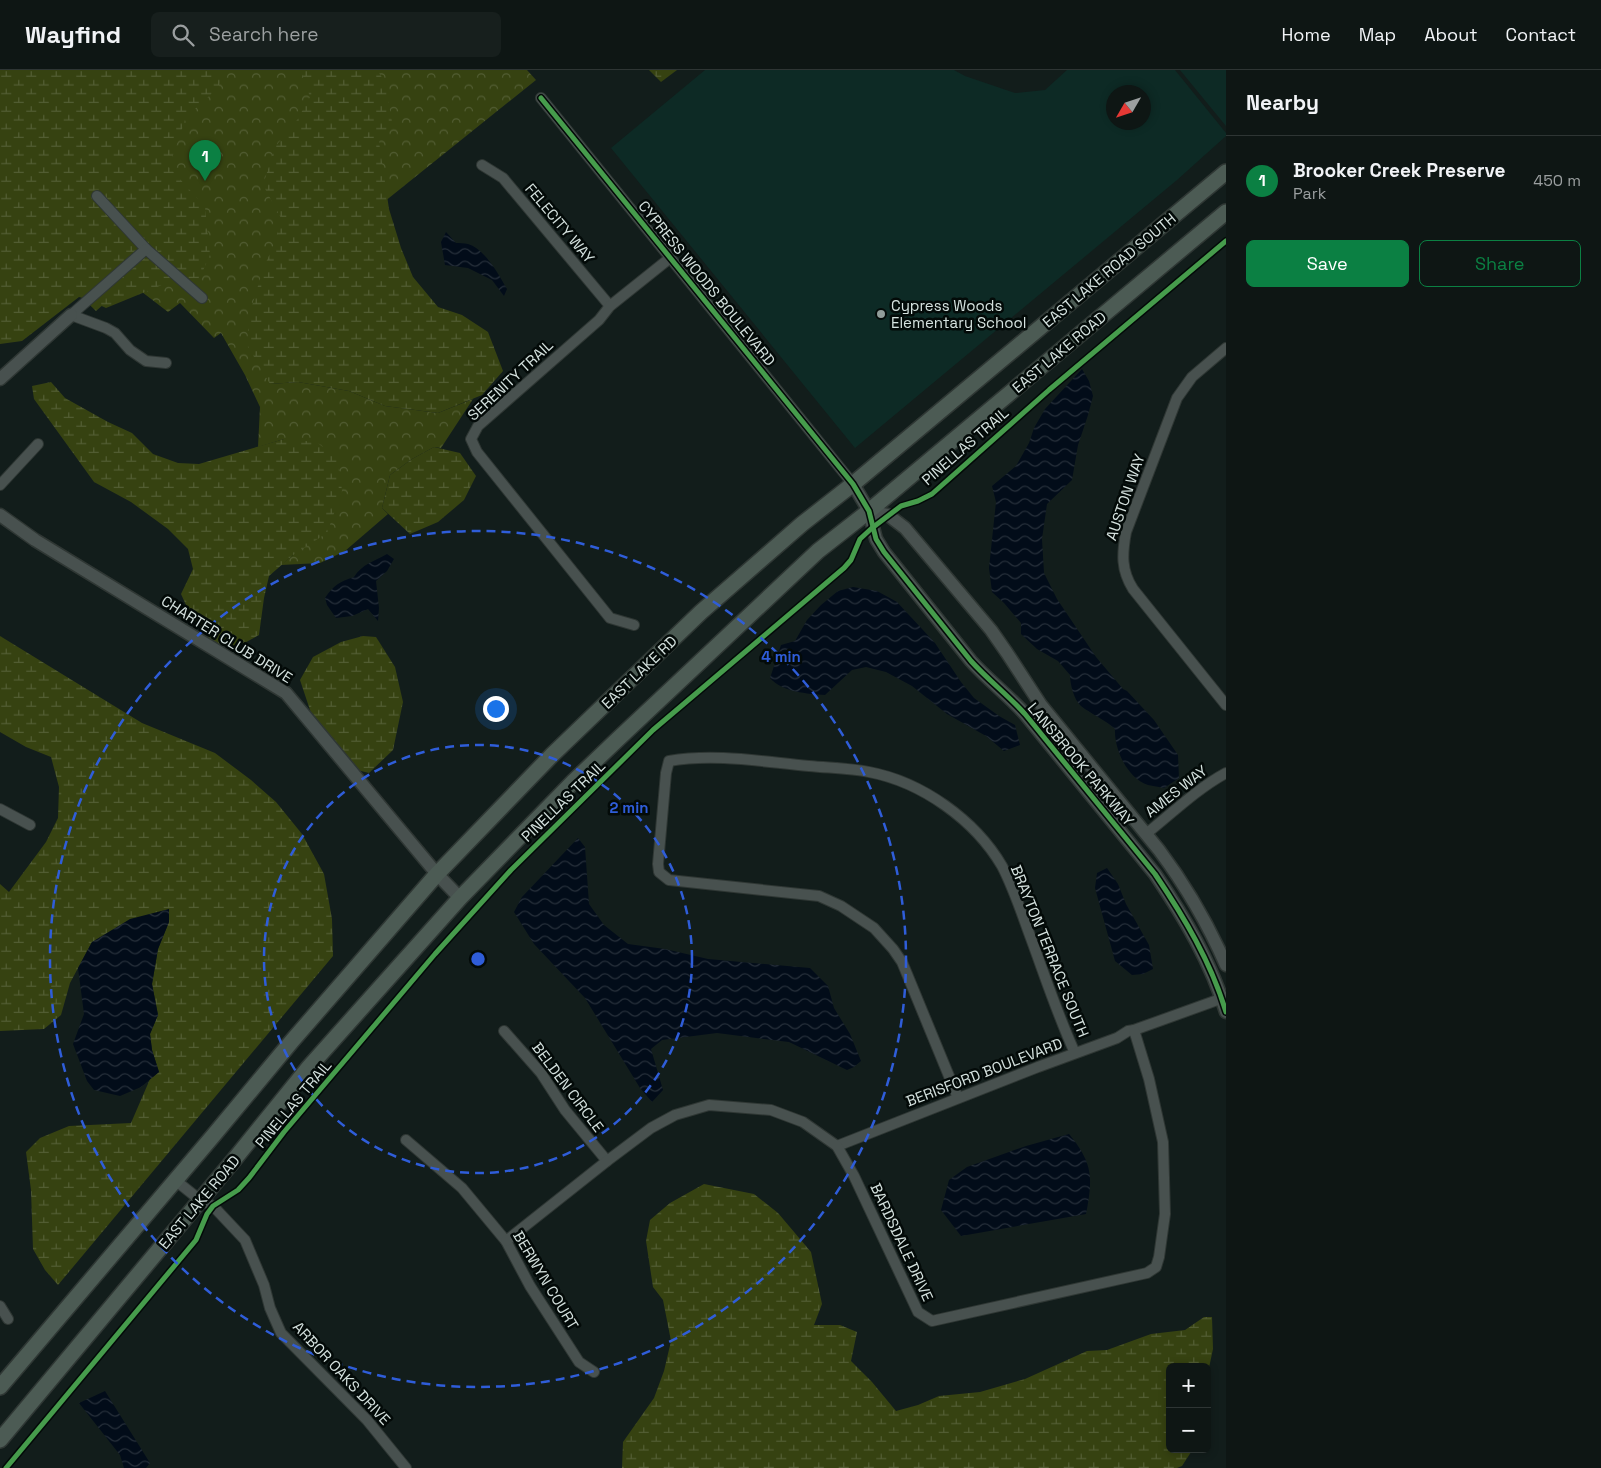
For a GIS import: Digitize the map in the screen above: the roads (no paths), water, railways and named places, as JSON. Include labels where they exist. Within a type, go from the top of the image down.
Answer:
[{"type":"main road","name":"EAST LAKE ROAD SOUTH","points":[[853,484],[1226,172]]},
{"type":"main road","name":"EAST LAKE ROAD","points":[[869,511],[1226,212]]},
{"type":"main road","name":"EAST LAKE RD","points":[[437,874],[552,755],[701,612],[802,524],[853,484]]},
{"type":"main road","points":[[460,898],[618,738],[818,551],[869,511]]},
{"type":"main road","points":[[0,1387],[292,1041],[437,874]]},
{"type":"main road","name":"EAST LAKE ROAD","points":[[0,1440],[309,1067],[460,898]]},
{"type":"street","name":"CYPRESS WOODS BOULEVARD","points":[[541,98],[853,484]]},
{"type":"street","name":"FELECITY WAY","points":[[482,165],[504,178],[610,306]]},
{"type":"street","points":[[97,196],[146,249],[202,298]]},
{"type":"street","points":[[0,379],[146,249]]},
{"type":"street","name":"SERENITY TRAIL","points":[[634,625],[610,618],[477,452],[471,439],[478,426],[599,320],[610,306],[670,258]]},
{"type":"street","points":[[71,315],[115,333],[130,350],[146,361],[166,363]]},
{"type":"street","name":"AUSTON WAY","points":[[1226,348],[1192,377],[1177,398],[1126,532],[1122,555],[1126,579],[1226,705]]},
{"type":"street","points":[[0,485],[38,444]]},
{"type":"street","points":[[853,484],[869,511]]},
{"type":"street","name":"LANSBROOK PARKWAY","points":[[1226,965],[1190,895],[1173,869],[1041,705],[991,630],[905,528],[888,515],[869,511],[872,528],[884,552],[971,661],[1025,714],[1155,874],[1193,936],[1224,997],[1226,1012]]},
{"type":"street","name":"CHARTER CLUB DRIVE","points":[[0,516],[35,540],[286,693],[437,874],[460,898]]},
{"type":"street","name":"BRAYTON TERRACE SOUTH","points":[[958,1098],[902,962],[874,928],[841,906],[818,896],[669,880],[659,872],[658,864],[666,773],[669,761],[687,758],[722,758],[870,772],[925,792],[960,816],[988,846],[1002,866],[1015,896],[1062,1025],[1075,1053]]},
{"type":"street","name":"AMES WAY","points":[[1146,834],[1181,805],[1226,773]]},
{"type":"street","points":[[0,810],[30,824]]},
{"type":"street","name":"BERISFORD BOULEVARD","points":[[837,1146],[1117,1038],[1128,1031],[1224,997]]},
{"type":"street","name":"BELDEN CIRCLE","points":[[504,1030],[542,1073],[565,1110],[607,1161]]},
{"type":"street","name":"BARDSDALE DRIVE","points":[[506,1241],[651,1128],[674,1115],[709,1105],[771,1110],[802,1122],[837,1146],[854,1176],[918,1312],[932,1321],[1147,1272],[1156,1267],[1164,1223],[1163,1142],[1134,1030]]},
{"type":"street","name":"BERWYN COURT","points":[[406,1140],[462,1188],[506,1241],[530,1286],[579,1362],[594,1372]]},
{"type":"street","name":"ARBOR OAKS DRIVE","points":[[176,1180],[200,1200],[213,1206],[245,1240],[281,1333],[367,1420],[406,1468]]},
{"type":"street","points":[[0,1306],[8,1319]]},
{"type":"water","points":[[446,232],[456,243],[474,247],[486,257],[507,289],[504,296],[492,280],[468,268],[445,265],[441,242]]},
{"type":"water","points":[[1082,369],[1089,381],[1093,396],[1078,445],[1072,480],[1047,504],[1042,539],[1044,573],[1057,599],[1096,657],[1123,689],[1154,720],[1178,755],[1179,778],[1164,788],[1148,785],[1134,776],[1119,754],[1115,729],[1081,706],[1073,692],[1070,675],[1058,661],[1037,649],[1021,634],[1021,623],[992,592],[989,568],[996,502],[992,486],[1016,466],[1045,409]]},
{"type":"water","points":[[387,554],[394,559],[387,571],[376,581],[379,608],[378,621],[368,609],[352,616],[336,618],[327,605],[325,598],[328,594],[337,584],[354,577],[365,566]]},
{"type":"water","points":[[853,587],[877,591],[897,602],[935,643],[974,698],[1015,725],[1020,745],[1004,751],[986,736],[947,714],[912,686],[886,672],[866,667],[852,670],[825,695],[803,693],[775,683],[770,678],[781,645],[795,641],[807,620],[838,591]]},
{"type":"water","points":[[578,838],[585,847],[589,904],[604,925],[628,944],[665,949],[708,959],[810,968],[828,986],[834,1008],[850,1034],[861,1061],[847,1070],[789,1042],[717,1033],[662,1040],[651,1049],[663,1090],[652,1102],[640,1088],[585,998],[534,944],[514,912],[522,897]]},
{"type":"water","points":[[1107,868],[1118,884],[1126,904],[1149,945],[1153,969],[1143,974],[1132,975],[1115,961],[1095,888],[1097,873]]},
{"type":"water","points":[[169,909],[169,922],[158,949],[152,984],[158,1015],[150,1034],[152,1050],[159,1072],[141,1087],[120,1096],[94,1090],[87,1081],[73,1044],[84,1014],[78,968],[92,942],[130,919]]},
{"type":"water","points":[[1069,1134],[1083,1154],[1089,1171],[1090,1190],[1086,1214],[961,1236],[941,1210],[949,1180],[967,1167],[1026,1146]]},
{"type":"water","points":[[105,1391],[150,1463],[146,1468],[124,1468],[120,1455],[79,1403]]},
{"type":"place","name":"Brooker Creek Preserve","points":[[205,181]]},
{"type":"place","name":"Cypress Woods Elementary School","points":[[881,314]]}]
